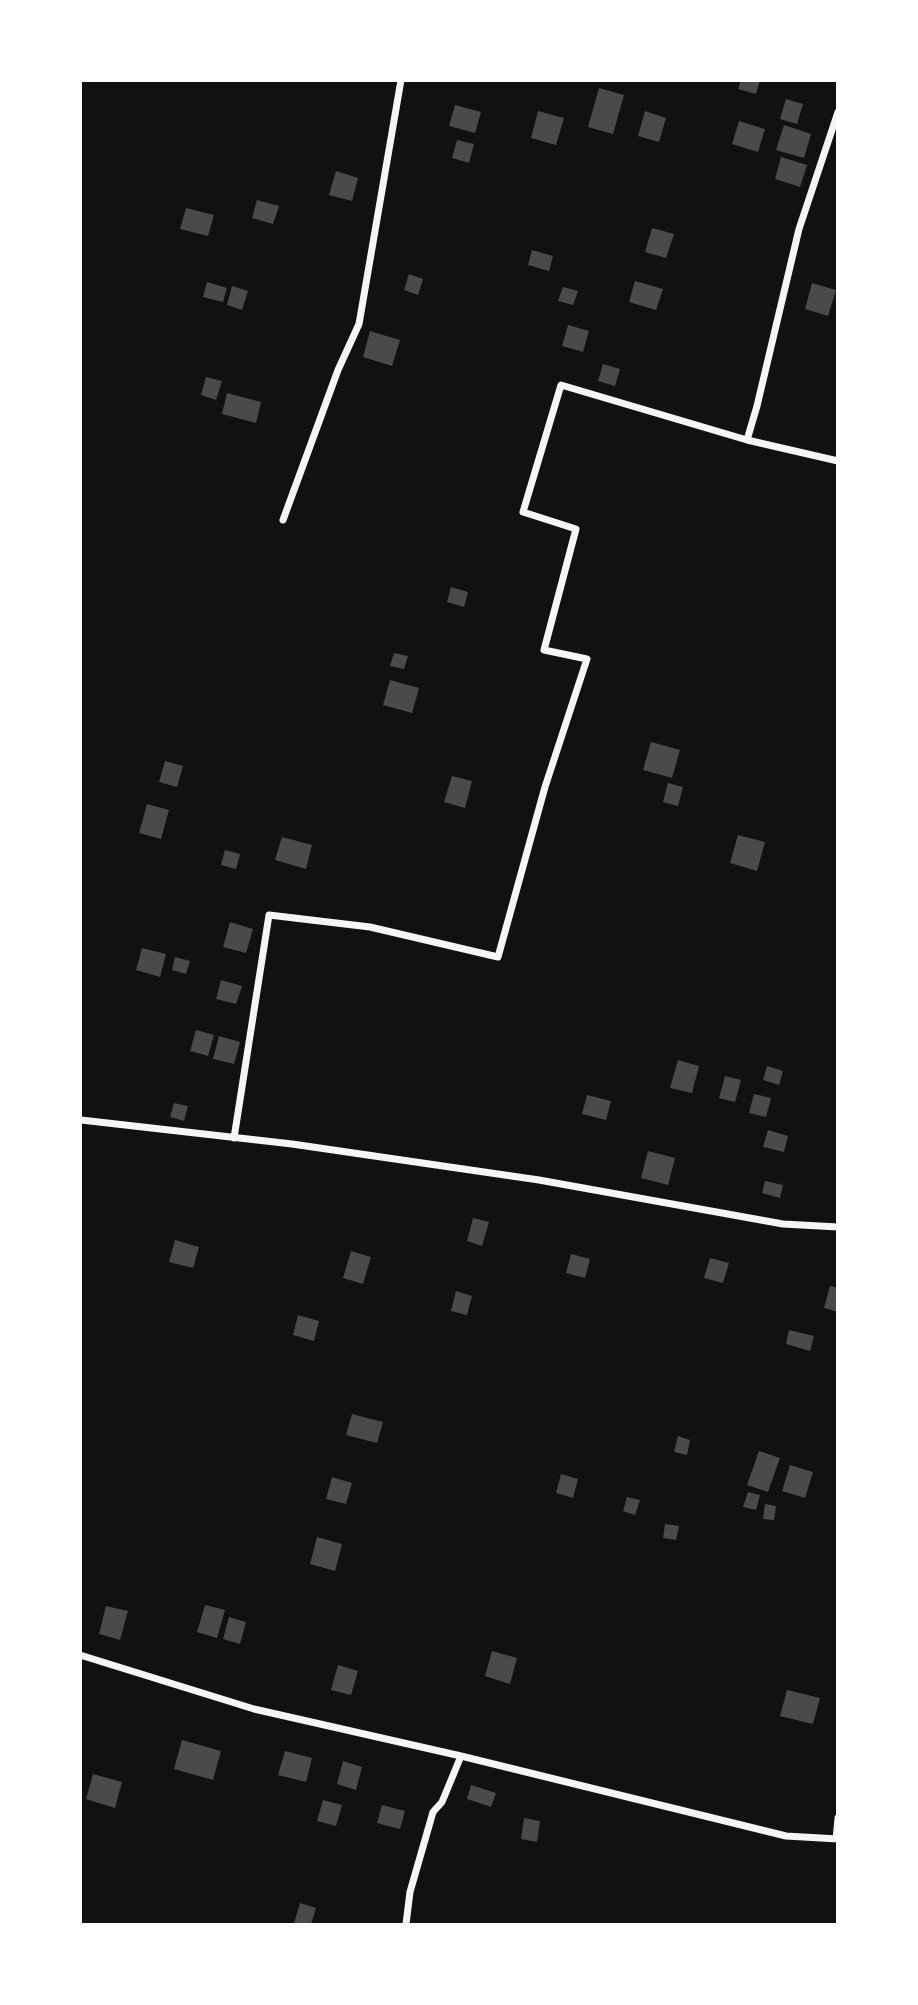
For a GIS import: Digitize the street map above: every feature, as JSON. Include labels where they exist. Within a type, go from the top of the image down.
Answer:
[{"type":"street","points":[[283,520],[338,370],[359,324],[401,80]]},
{"type":"street","points":[[747,440],[799,229],[838,112]]},
{"type":"street","points":[[234,1138],[269,915],[370,927],[498,957],[545,787],[587,659],[544,650],[576,529],[523,512],[561,385],[747,440],[838,461]]},
{"type":"street","points":[[80,1120],[234,1138],[538,1180],[783,1224],[838,1227]]},
{"type":"street","points":[[80,1655],[254,1709],[461,1756],[786,1836],[837,1839],[838,1818]]},
{"type":"street","points":[[406,1924],[410,1892],[433,1812],[442,1802],[461,1756]]},
{"type":"building","points":[[741,80],[760,80],[756,94],[738,89]]},
{"type":"building","points":[[599,88],[624,95],[613,134],[588,127]]},
{"type":"building","points":[[786,99],[803,104],[797,124],[780,119]]},
{"type":"building","points":[[455,105],[481,112],[475,133],[449,126]]},
{"type":"building","points":[[538,111],[564,118],[556,145],[531,138]]},
{"type":"building","points":[[645,111],[666,118],[659,142],[638,136]]},
{"type":"building","points":[[739,121],[765,129],[758,152],[732,144]]},
{"type":"building","points":[[784,125],[811,134],[804,158],[776,150]]},
{"type":"building","points":[[457,140],[474,144],[469,163],[452,158]]},
{"type":"building","points":[[781,157],[807,165],[800,187],[775,179]]},
{"type":"building","points":[[336,171],[358,178],[352,201],[329,195]]},
{"type":"building","points":[[257,200],[279,206],[273,224],[252,218]]},
{"type":"building","points":[[186,208],[214,215],[208,236],[180,229]]},
{"type":"building","points":[[652,228],[674,234],[666,258],[645,252]]},
{"type":"building","points":[[532,250],[553,256],[549,271],[528,265]]},
{"type":"building","points":[[409,274],[423,279],[418,295],[404,290]]},
{"type":"building","points":[[635,281],[663,289],[656,310],[629,302]]},
{"type":"building","points":[[207,282],[227,288],[223,302],[203,297]]},
{"type":"building","points":[[812,283],[836,290],[828,316],[805,309]]},
{"type":"building","points":[[232,286],[248,291],[242,310],[227,305]]},
{"type":"building","points":[[563,287],[578,291],[573,305],[558,301]]},
{"type":"building","points":[[568,325],[589,331],[583,352],[562,346]]},
{"type":"building","points":[[370,331],[400,340],[392,366],[363,357]]},
{"type":"building","points":[[603,364],[620,369],[615,386],[598,381]]},
{"type":"building","points":[[206,377],[222,381],[216,400],[201,395]]},
{"type":"building","points":[[227,393],[261,402],[256,423],[222,414]]},
{"type":"building","points":[[451,587],[468,592],[464,607],[447,602]]},
{"type":"building","points":[[394,653],[408,656],[404,669],[390,666]]},
{"type":"building","points":[[390,680],[419,688],[412,713],[383,705]]},
{"type":"building","points":[[651,742],[680,750],[672,778],[643,770]]},
{"type":"building","points":[[165,761],[183,766],[177,787],[159,782]]},
{"type":"building","points":[[452,776],[472,781],[465,808],[444,802]]},
{"type":"building","points":[[668,783],[683,787],[678,806],[663,802]]},
{"type":"building","points":[[147,804],[169,810],[161,839],[139,833]]},
{"type":"building","points":[[738,835],[765,842],[757,871],[730,863]]},
{"type":"building","points":[[282,837],[312,845],[306,869],[275,860]]},
{"type":"building","points":[[225,850],[240,854],[236,869],[221,865]]},
{"type":"building","points":[[230,922],[253,929],[246,953],[223,947]]},
{"type":"building","points":[[142,948],[166,954],[160,977],[136,970]]},
{"type":"building","points":[[175,957],[190,961],[186,974],[172,970]]},
{"type":"building","points":[[221,980],[242,986],[236,1004],[216,999]]},
{"type":"building","points":[[196,1030],[214,1035],[208,1056],[190,1051]]},
{"type":"building","points":[[219,1036],[240,1042],[234,1064],[213,1059]]},
{"type":"building","points":[[678,1060],[699,1066],[692,1093],[670,1088]]},
{"type":"building","points":[[767,1066],[783,1071],[779,1085],[763,1080]]},
{"type":"building","points":[[725,1076],[741,1080],[735,1102],[719,1098]]},
{"type":"building","points":[[754,1094],[771,1098],[766,1117],[749,1113]]},
{"type":"building","points":[[587,1095],[611,1101],[606,1120],[582,1114]]},
{"type":"building","points":[[174,1103],[188,1106],[184,1121],[170,1117]]},
{"type":"building","points":[[768,1130],[788,1136],[784,1152],[763,1147]]},
{"type":"building","points":[[648,1151],[675,1158],[668,1185],[641,1178]]},
{"type":"building","points":[[765,1181],[783,1185],[780,1198],[762,1193]]},
{"type":"building","points":[[473,1218],[489,1222],[482,1246],[467,1241]]},
{"type":"building","points":[[175,1240],[199,1247],[193,1268],[169,1262]]},
{"type":"building","points":[[351,1251],[371,1257],[363,1284],[343,1278]]},
{"type":"building","points":[[571,1254],[590,1259],[585,1278],[566,1273]]},
{"type":"building","points":[[710,1258],[729,1263],[723,1283],[704,1278]]},
{"type":"building","points":[[830,1286],[838,1288],[838,1312],[824,1308]]},
{"type":"building","points":[[456,1291],[472,1296],[467,1315],[451,1311]]},
{"type":"building","points":[[298,1315],[319,1321],[314,1341],[293,1335]]},
{"type":"building","points":[[789,1330],[814,1336],[810,1351],[786,1344]]},
{"type":"building","points":[[352,1414],[383,1422],[377,1443],[346,1435]]},
{"type":"building","points":[[678,1436],[690,1440],[687,1455],[674,1452]]},
{"type":"building","points":[[759,1451],[780,1458],[768,1492],[747,1485]]},
{"type":"building","points":[[790,1465],[813,1472],[805,1498],[782,1491]]},
{"type":"building","points":[[561,1474],[578,1479],[573,1498],[556,1493]]},
{"type":"building","points":[[332,1477],[352,1483],[346,1504],[326,1499]]},
{"type":"building","points":[[748,1492],[760,1495],[756,1510],[743,1507]]},
{"type":"building","points":[[627,1497],[640,1500],[635,1515],[623,1511]]},
{"type":"building","points":[[765,1504],[776,1506],[774,1520],[763,1519]]},
{"type":"building","points":[[665,1524],[679,1526],[676,1540],[663,1538]]},
{"type":"building","points":[[317,1537],[342,1544],[335,1571],[310,1564]]},
{"type":"building","points":[[205,1605],[225,1610],[217,1638],[197,1632]]},
{"type":"building","points":[[106,1606],[128,1611],[120,1640],[99,1634]]},
{"type":"building","points":[[229,1617],[246,1622],[240,1644],[223,1639]]},
{"type":"building","points":[[492,1651],[517,1658],[510,1684],[485,1676]]},
{"type":"building","points":[[338,1665],[358,1671],[351,1695],[331,1690]]},
{"type":"building","points":[[787,1690],[820,1698],[813,1724],[780,1716]]},
{"type":"building","points":[[182,1740],[221,1751],[213,1780],[174,1769]]},
{"type":"building","points":[[285,1751],[312,1758],[306,1782],[278,1775]]},
{"type":"building","points":[[343,1761],[362,1767],[356,1790],[337,1784]]},
{"type":"building","points":[[93,1774],[122,1782],[115,1808],[86,1799]]},
{"type":"building","points":[[471,1785],[496,1793],[491,1807],[467,1799]]},
{"type":"building","points":[[323,1800],[342,1805],[336,1826],[317,1821]]},
{"type":"building","points":[[382,1805],[405,1811],[400,1829],[377,1823]]},
{"type":"building","points":[[524,1818],[540,1821],[537,1842],[521,1839]]},
{"type":"building","points":[[300,1903],[316,1908],[311,1924],[294,1923]]}]
